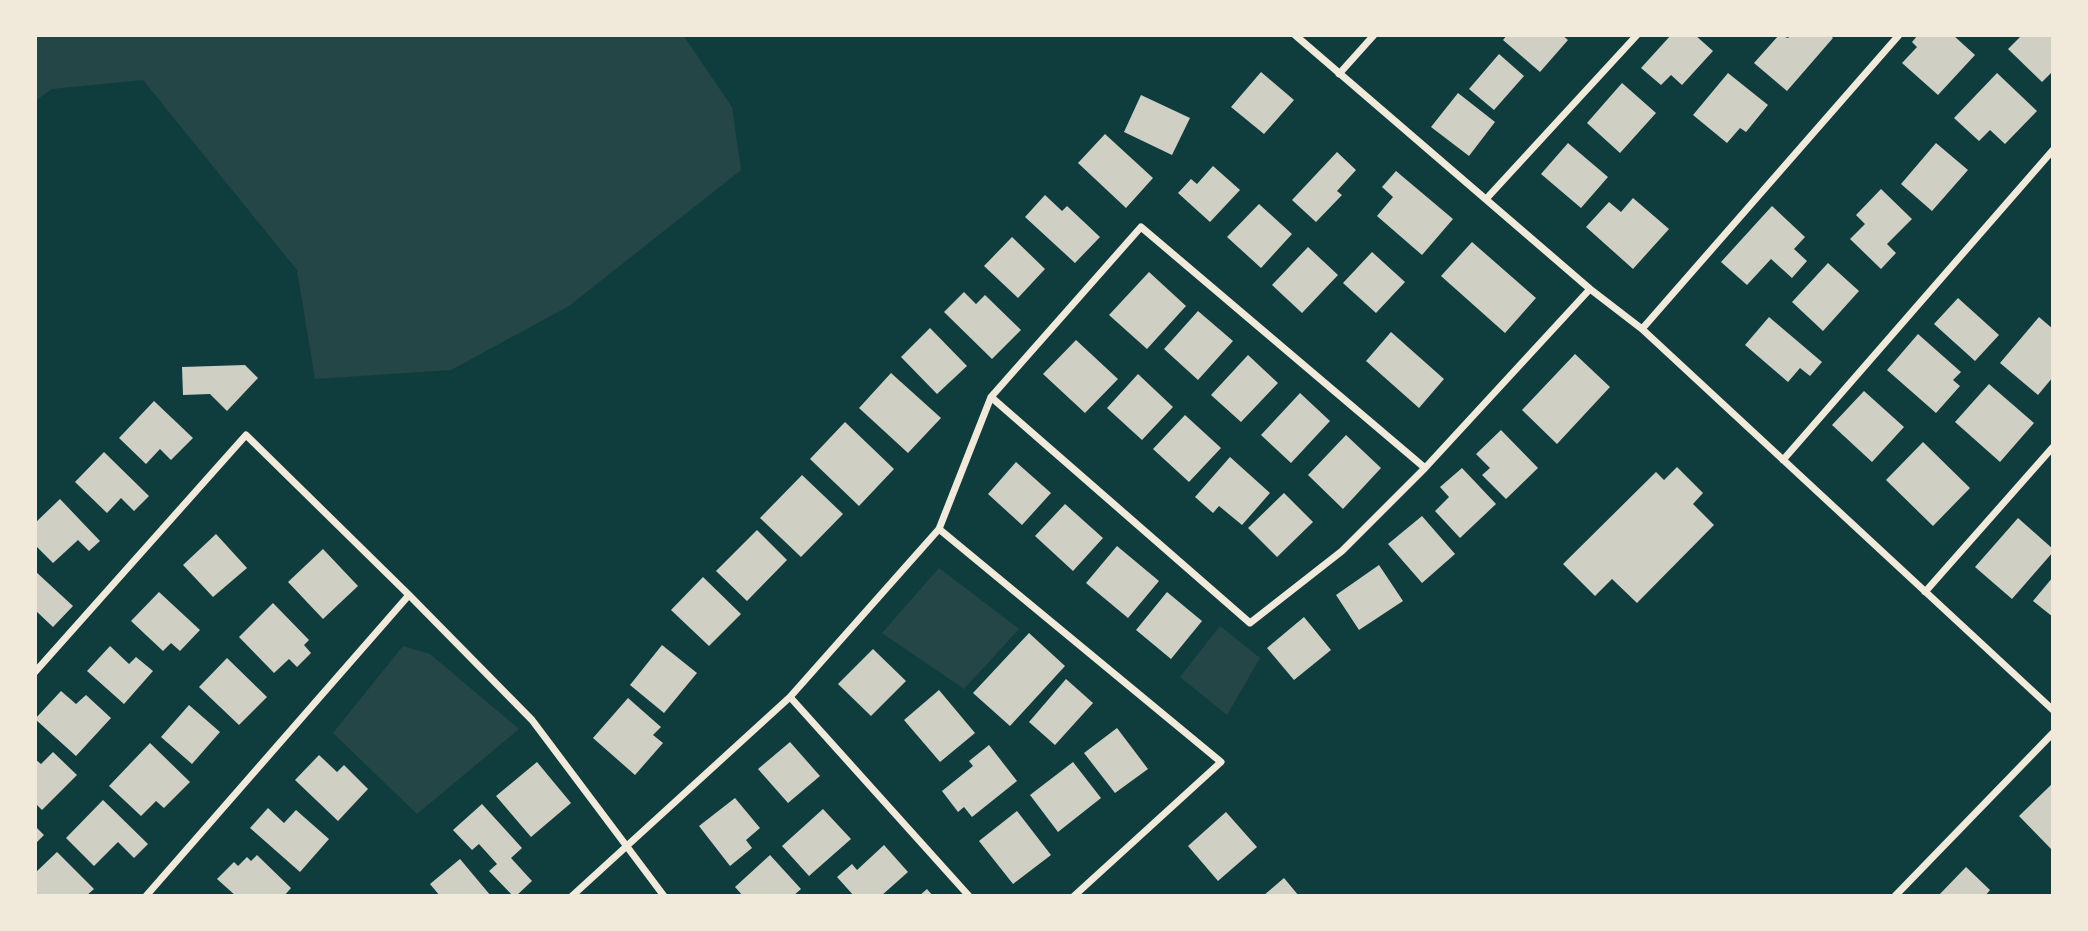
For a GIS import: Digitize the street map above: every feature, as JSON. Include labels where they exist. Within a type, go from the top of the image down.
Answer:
[{"type":"street","points":[[1295,35],[1590,289],[1642,329],[2053,710]]},
{"type":"street","points":[[1339,74],[1374,35]]},
{"type":"street","points":[[1487,198],[1637,35]]},
{"type":"street","points":[[1642,329],[1899,35]]},
{"type":"street","points":[[1783,460],[2053,150]]},
{"type":"street","points":[[572,896],[790,697],[939,529],[991,397],[1142,227],[1425,468]]},
{"type":"street","points":[[991,397],[1250,622],[1342,551],[1425,468],[1590,289]]},
{"type":"street","points":[[35,672],[246,435],[532,720],[664,896]]},
{"type":"street","points":[[1925,592],[2053,447]]},
{"type":"street","points":[[939,529],[1221,761],[1073,896]]},
{"type":"street","points":[[146,896],[409,595]]},
{"type":"street","points":[[790,697],[969,896]]},
{"type":"street","points":[[1895,896],[2053,733]]},
{"type":"shaded area","points":[[35,35],[683,35],[732,107],[741,170],[569,306],[451,370],[315,379],[297,270],[143,80],[52,89],[35,101]]},
{"type":"shaded area","points":[[939,568],[1019,629],[964,689],[882,633]]},
{"type":"shaded area","points":[[1220,626],[1260,658],[1227,715],[1180,677]]},
{"type":"shaded area","points":[[403,646],[430,654],[519,729],[417,814],[333,733]]},
{"type":"building","points":[[1507,35],[1562,35],[1568,40],[1540,72],[1503,40]]},
{"type":"building","points":[[1671,35],[1695,35],[1713,51],[1682,85],[1671,75],[1661,85],[1641,68]]},
{"type":"building","points":[[1779,35],[1788,38],[1791,35],[1829,35],[1833,38],[1787,91],[1754,63]]},
{"type":"building","points":[[1918,35],[1953,35],[1975,55],[1938,95],[1902,63],[1917,47],[1912,42]]},
{"type":"building","points":[[2022,35],[2053,35],[2053,71],[2042,82],[2008,49]]},
{"type":"building","points":[[1499,54],[1524,76],[1494,110],[1469,89]]},
{"type":"building","points":[[1261,72],[1294,100],[1264,134],[1231,107]]},
{"type":"building","points":[[1728,73],[1768,105],[1746,132],[1740,128],[1727,143],[1693,115]]},
{"type":"building","points":[[1997,73],[2037,111],[2005,144],[1990,130],[1979,141],[1954,118]]},
{"type":"building","points":[[1622,83],[1656,113],[1620,153],[1587,123]]},
{"type":"building","points":[[1458,93],[1495,122],[1469,156],[1431,127]]},
{"type":"building","points":[[1141,95],[1190,118],[1172,155],[1124,132]]},
{"type":"building","points":[[1105,134],[1153,178],[1126,208],[1078,163]]},
{"type":"building","points":[[1568,143],[1608,177],[1581,208],[1541,174]]},
{"type":"building","points":[[1936,143],[1968,170],[1932,211],[1901,184]]},
{"type":"building","points":[[1337,152],[1356,170],[1337,191],[1342,195],[1316,222],[1292,200]]},
{"type":"building","points":[[1213,166],[1240,190],[1210,222],[1178,193],[1191,179],[1197,184]]},
{"type":"building","points":[[1396,171],[1453,219],[1422,255],[1377,216],[1393,197],[1382,187]]},
{"type":"building","points":[[1881,189],[1912,219],[1887,244],[1896,253],[1881,269],[1850,239],[1865,224],[1856,215]]},
{"type":"building","points":[[1045,195],[1062,211],[1067,206],[1100,237],[1075,263],[1025,217]]},
{"type":"building","points":[[1633,198],[1669,229],[1633,269],[1586,227],[1609,202],[1621,212]]},
{"type":"building","points":[[1259,204],[1292,234],[1261,268],[1227,237]]},
{"type":"building","points":[[1772,206],[1805,237],[1794,249],[1807,261],[1792,278],[1771,259],[1747,285],[1721,262]]},
{"type":"building","points":[[1012,237],[1045,269],[1018,298],[984,266]]},
{"type":"building","points":[[1472,242],[1536,298],[1505,333],[1441,276]]},
{"type":"building","points":[[1308,247],[1338,275],[1302,313],[1272,285]]},
{"type":"building","points":[[1372,252],[1405,282],[1376,313],[1343,283]]},
{"type":"building","points":[[1828,263],[1859,291],[1823,331],[1792,302]]},
{"type":"building","points":[[1149,272],[1186,306],[1147,349],[1109,315]]},
{"type":"building","points":[[964,292],[976,304],[985,295],[1021,330],[992,359],[944,312]]},
{"type":"building","points":[[1958,298],[1999,335],[1975,361],[1934,324]]},
{"type":"building","points":[[1198,311],[1233,341],[1198,380],[1164,349]]},
{"type":"building","points":[[1769,317],[1822,362],[1810,376],[1800,368],[1788,382],[1745,345]]},
{"type":"building","points":[[2039,317],[2053,329],[2053,377],[2038,395],[2000,363]]},
{"type":"building","points":[[930,328],[967,366],[937,394],[901,357]]},
{"type":"building","points":[[1391,332],[1444,379],[1419,408],[1366,361]]},
{"type":"building","points":[[1918,334],[1961,372],[1953,380],[1960,386],[1936,413],[1887,370]]},
{"type":"building","points":[[1076,340],[1118,379],[1085,413],[1043,374]]},
{"type":"building","points":[[1575,354],[1610,387],[1557,444],[1522,410]]},
{"type":"building","points":[[1248,355],[1278,383],[1241,422],[1211,395]]},
{"type":"building","points":[[245,365],[258,378],[227,411],[210,394],[183,395],[182,367]]},
{"type":"building","points":[[891,373],[941,418],[908,453],[859,408]]},
{"type":"building","points":[[1138,374],[1173,407],[1142,440],[1107,408]]},
{"type":"building","points":[[1989,384],[2034,423],[2000,462],[1955,422]]},
{"type":"building","points":[[1864,391],[1904,427],[1872,462],[1832,425]]},
{"type":"building","points":[[1300,393],[1330,421],[1291,463],[1261,435]]},
{"type":"building","points":[[154,401],[193,438],[171,460],[160,449],[146,464],[119,438]]},
{"type":"building","points":[[1185,415],[1221,448],[1189,482],[1153,449]]},
{"type":"building","points":[[845,422],[894,469],[859,506],[810,459]]},
{"type":"building","points":[[1501,430],[1538,468],[1506,499],[1482,475],[1490,468],[1476,454]]},
{"type":"building","points":[[1346,435],[1381,468],[1343,509],[1308,475]]},
{"type":"building","points":[[1923,442],[1970,488],[1933,526],[1886,480]]},
{"type":"building","points":[[104,452],[149,496],[134,511],[121,498],[107,513],[75,482]]},
{"type":"building","points":[[1230,457],[1270,493],[1242,525],[1219,506],[1213,513],[1195,497]]},
{"type":"building","points":[[1016,462],[1051,493],[1022,525],[988,494]]},
{"type":"building","points":[[1677,467],[1703,493],[1693,504],[1714,525],[1637,603],[1612,579],[1595,596],[1563,564],[1656,472],[1664,480]]},
{"type":"building","points":[[1462,468],[1496,504],[1460,538],[1435,511],[1449,497],[1440,487]]},
{"type":"building","points":[[802,475],[843,514],[801,557],[760,518]]},
{"type":"building","points":[[1284,493],[1313,522],[1277,557],[1248,528]]},
{"type":"building","points":[[60,499],[100,541],[89,551],[78,540],[53,563],[35,545],[35,523]]},
{"type":"building","points":[[1065,504],[1103,538],[1073,571],[1035,536]]},
{"type":"building","points":[[1422,516],[1455,554],[1422,583],[1388,544]]},
{"type":"building","points":[[2018,518],[2053,549],[2053,552],[2012,599],[1975,567]]},
{"type":"building","points":[[757,530],[787,560],[747,601],[716,571]]},
{"type":"building","points":[[216,534],[247,568],[213,597],[183,565]]},
{"type":"building","points":[[1117,546],[1159,581],[1128,618],[1086,583]]},
{"type":"building","points":[[323,549],[358,586],[323,619],[288,582]]},
{"type":"building","points":[[1379,565],[1403,601],[1359,630],[1336,595]]},
{"type":"building","points":[[35,571],[73,606],[53,627],[35,610]]},
{"type":"building","points":[[703,577],[741,614],[709,646],[671,610]]},
{"type":"building","points":[[2053,577],[2053,617],[2033,601]]},
{"type":"building","points":[[159,592],[200,630],[180,651],[171,643],[163,651],[131,621]]},
{"type":"building","points":[[1167,592],[1202,621],[1171,659],[1136,630]]},
{"type":"building","points":[[273,603],[309,640],[304,645],[311,653],[297,667],[289,659],[274,673],[239,637]]},
{"type":"building","points":[[1304,617],[1331,650],[1294,680],[1267,648]]},
{"type":"building","points":[[1029,633],[1065,666],[1010,726],[973,693]]},
{"type":"building","points":[[662,645],[697,673],[664,713],[630,685]]},
{"type":"building","points":[[110,646],[129,664],[136,657],[153,671],[124,704],[87,671]]},
{"type":"building","points":[[873,649],[906,681],[871,716],[838,684]]},
{"type":"building","points":[[227,658],[267,697],[239,725],[199,687]]},
{"type":"building","points":[[1066,679],[1093,703],[1055,745],[1029,722]]},
{"type":"building","points":[[939,690],[975,733],[940,762],[904,720]]},
{"type":"building","points":[[61,691],[76,704],[86,695],[111,718],[76,756],[35,719]]},
{"type":"building","points":[[628,698],[661,727],[653,735],[663,743],[635,775],[593,738]]},
{"type":"building","points":[[189,705],[220,732],[192,764],[161,737]]},
{"type":"building","points":[[1117,728],[1148,769],[1115,793],[1084,753]]},
{"type":"building","points":[[790,742],[820,776],[788,803],[758,769]]},
{"type":"building","points":[[150,743],[190,782],[164,808],[156,801],[141,816],[109,786]]},
{"type":"building","points":[[989,745],[1017,781],[972,817],[964,807],[958,812],[942,791],[973,766],[969,761]]},
{"type":"building","points":[[53,752],[77,775],[42,810],[35,803],[35,759],[41,764]]},
{"type":"building","points":[[319,755],[337,772],[344,765],[368,789],[338,821],[295,780]]},
{"type":"building","points":[[537,762],[571,803],[531,837],[496,796]]},
{"type":"building","points":[[1073,762],[1101,798],[1058,832],[1030,795]]},
{"type":"building","points":[[2053,783],[2053,851],[2019,816]]},
{"type":"building","points":[[735,798],[760,828],[746,840],[752,848],[730,866],[699,826]]},
{"type":"building","points":[[103,800],[148,844],[134,858],[118,842],[94,866],[66,838]]},
{"type":"building","points":[[482,804],[522,848],[511,858],[532,881],[516,896],[489,871],[497,864],[479,844],[472,850],[453,830]]},
{"type":"building","points":[[268,808],[284,823],[296,810],[329,839],[300,872],[250,828]]},
{"type":"building","points":[[823,809],[851,839],[809,876],[782,846]]},
{"type":"building","points":[[1017,811],[1051,855],[1013,884],[979,841]]},
{"type":"building","points":[[1226,812],[1257,847],[1218,881],[1188,846]]},
{"type":"building","points":[[35,826],[44,835],[35,844]]},
{"type":"building","points":[[884,845],[908,872],[881,896],[854,896],[837,877],[852,864],[857,870]]},
{"type":"building","points":[[57,852],[94,889],[86,896],[35,896],[35,873]]},
{"type":"building","points":[[257,855],[291,888],[284,896],[236,896],[217,879],[234,862],[238,866],[247,857],[251,861]]},
{"type":"building","points":[[770,855],[801,889],[793,896],[743,896],[735,887]]},
{"type":"building","points":[[460,859],[491,896],[440,896],[430,884]]},
{"type":"building","points":[[1966,867],[1990,890],[1985,896],[1938,896]]},
{"type":"building","points":[[1284,878],[1299,896],[1263,896]]},
{"type":"building","points":[[927,889],[933,896],[919,896]]}]
